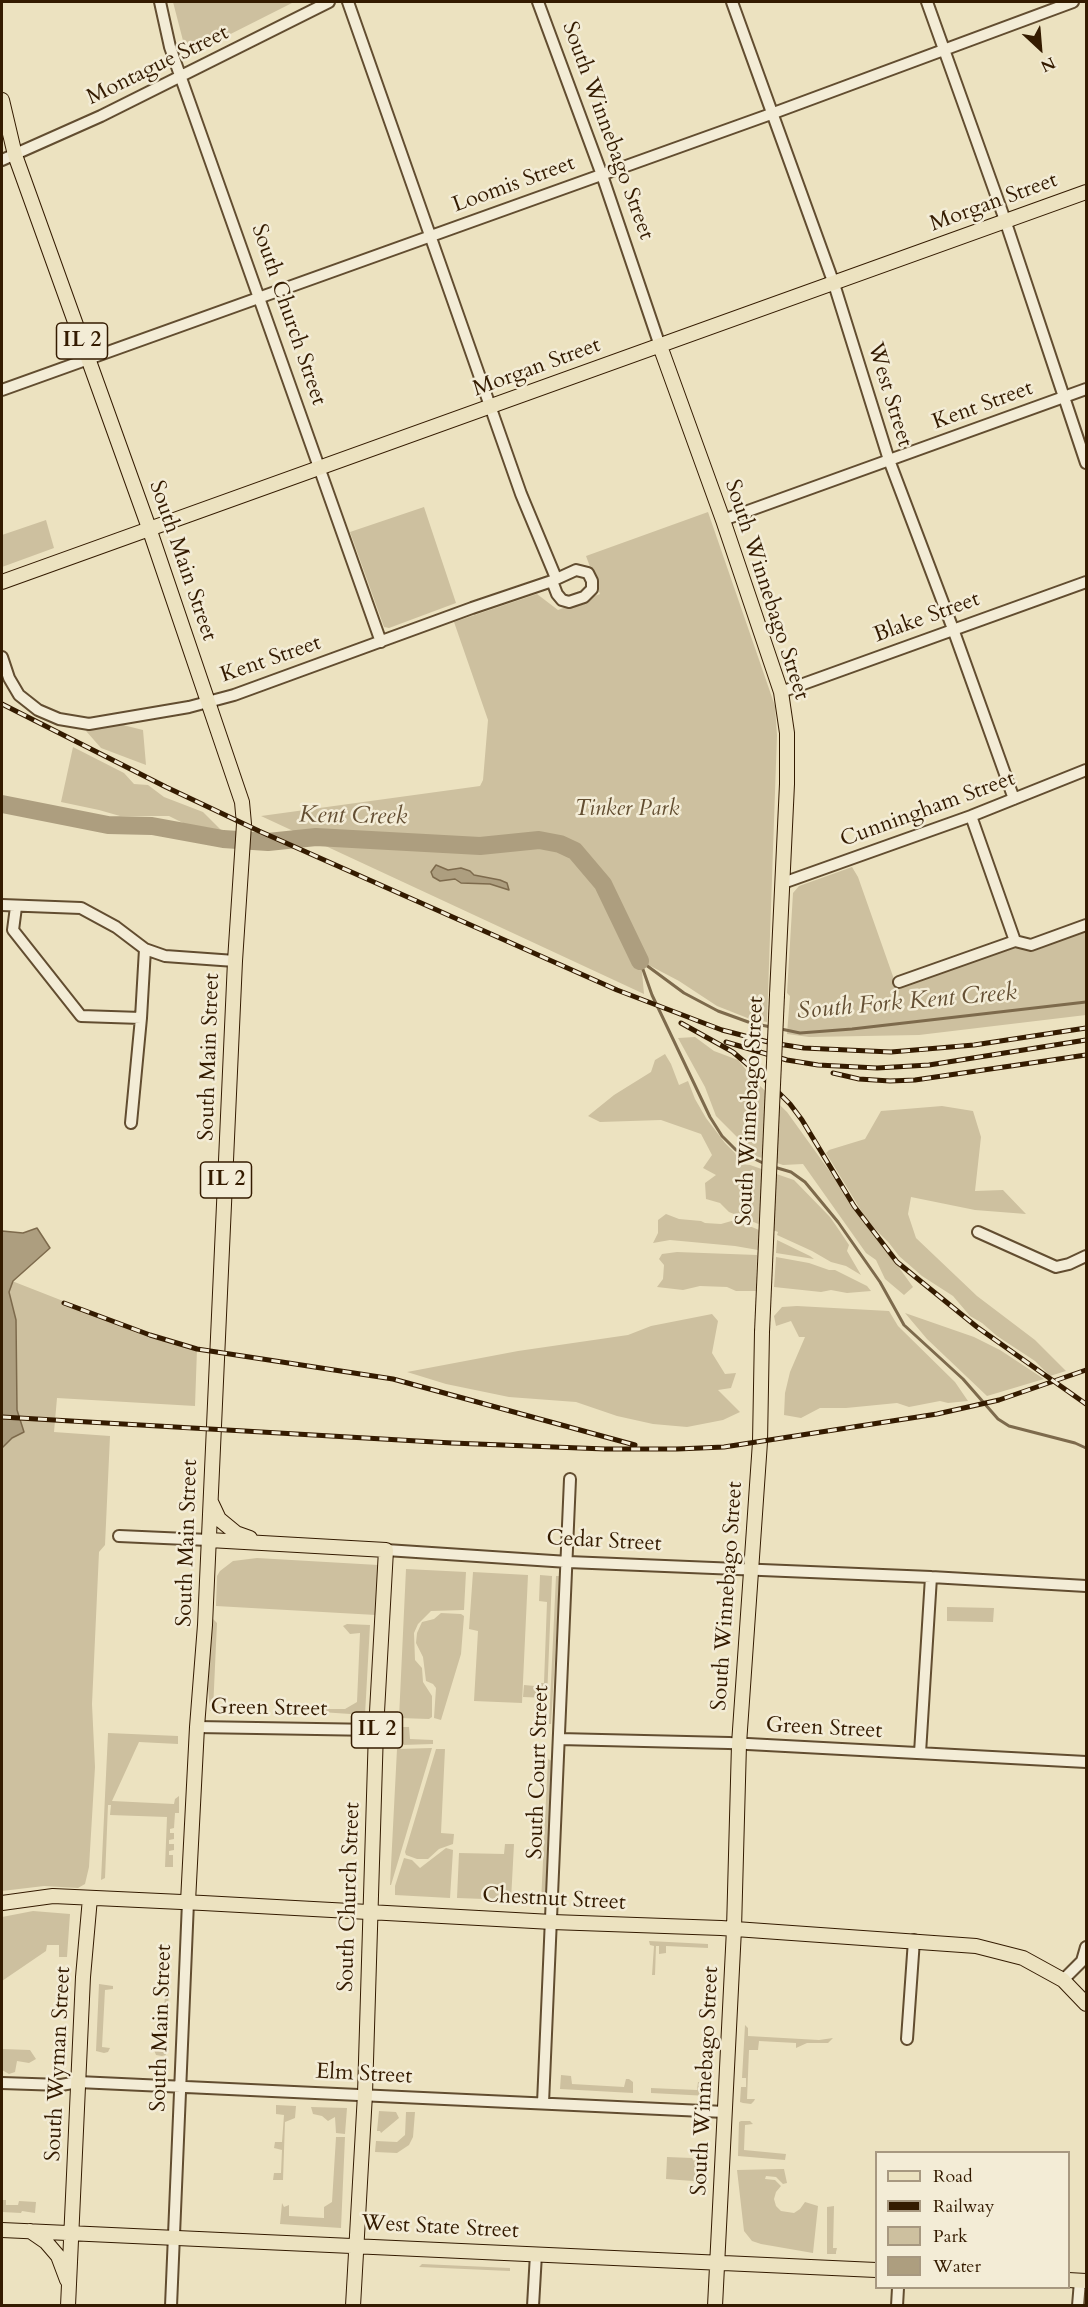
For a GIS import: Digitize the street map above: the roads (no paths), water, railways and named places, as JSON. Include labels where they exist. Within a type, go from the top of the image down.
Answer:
[{"type":"main road","name":"South Main Street","points":[[2,100],[15,155],[149,528],[240,791],[244,830],[235,961],[206,1625],[197,1727],[188,1902]]},
{"type":"main road","name":"Morgan Street","points":[[2,582],[1086,192]]},
{"type":"main road","name":"South Winnebago Street","points":[[660,346],[723,520],[781,692],[787,733],[783,883],[762,1332],[760,1442],[740,1744],[734,1929],[715,2306]]},
{"type":"main road","points":[[211,1500],[219,1519],[227,1526],[237,1533],[261,1542]]},
{"type":"main road","name":"Cedar Street","points":[[208,1540],[386,1550]]},
{"type":"main road","name":"South Church Street","points":[[356,2245],[365,2094],[376,1730],[386,1550]]},
{"type":"main road","name":"Chestnut Street","points":[[2,1903],[53,1896],[370,1910],[552,1922],[734,1929],[914,1940],[976,1946],[1023,1958],[1063,1980],[1086,2004]]},
{"type":"main road","name":"South Wyman Street","points":[[68,2306],[78,2082],[90,1898]]},
{"type":"main road","name":"West State Street","points":[[2,2230],[174,2236],[875,2270]]},
{"type":"main road","points":[[30,2231],[44,2240],[58,2256],[69,2289]]},
{"type":"main road","name":"IL 2","points":[[353,2306],[356,2245]]},
{"type":"street","name":"South Church Street","points":[[160,2],[170,47],[182,75],[381,642]]},
{"type":"street","name":"Montague Street","points":[[2,160],[101,116],[329,2]]},
{"type":"street","points":[[348,2],[491,406]]},
{"type":"street","name":"South Winnebago Street","points":[[538,2],[602,175],[660,346]]},
{"type":"street","name":"West Street","points":[[732,2],[834,284],[889,460],[1014,799]]},
{"type":"street","points":[[927,2],[1005,220],[1086,463]]},
{"type":"street","name":"Loomis Street","points":[[2,390],[771,114],[1073,2]]},
{"type":"street","name":"Kent Street","points":[[723,520],[1086,389]]},
{"type":"street","name":"Kent Street","points":[[2,657],[9,678],[19,695],[38,710],[59,719],[89,724],[210,702],[554,579],[521,494],[491,406]]},
{"type":"street","name":"Blake Street","points":[[781,692],[1086,582]]},
{"type":"street","name":"Cunningham Street","points":[[783,883],[971,816],[1086,770]]},
{"type":"street","points":[[971,816],[1015,941]]},
{"type":"street","points":[[2,905],[81,908],[116,927],[145,949],[165,956],[235,961]]},
{"type":"street","points":[[16,907],[13,930],[81,1016],[141,1018]]},
{"type":"street","points":[[899,982],[1015,941],[1031,945],[1086,925]]},
{"type":"street","points":[[131,1123],[145,949]]},
{"type":"street","points":[[978,1232],[1056,1267],[1086,1256]]},
{"type":"street","name":"South Court Street","points":[[543,2103],[570,1479]]},
{"type":"street","name":"Cedar Street","points":[[119,1536],[208,1540]]},
{"type":"street","name":"Cedar Street","points":[[386,1550],[568,1562],[931,1577],[1086,1586]]},
{"type":"street","points":[[920,1753],[931,1577]]},
{"type":"street","name":"Green Street","points":[[197,1727],[376,1730]]},
{"type":"street","name":"Green Street","points":[[559,1739],[740,1744],[1086,1762]]},
{"type":"street","name":"South Main Street","points":[[171,2306],[188,1902]]},
{"type":"street","points":[[907,2039],[914,1940]]},
{"type":"street","points":[[1063,1980],[1082,1960],[1086,1947]]},
{"type":"street","name":"Elm Street","points":[[2,2083],[61,2085],[78,2082],[180,2086],[725,2112]]},
{"type":"street","points":[[533,2306],[536,2254]]},
{"type":"street","points":[[1078,2281],[1078,2306]]},
{"type":"street","points":[[897,2306],[898,2289]]},
{"type":"water","points":[[436,865],[448,870],[461,868],[474,875],[500,880],[507,883],[509,890],[490,884],[461,883],[455,879],[440,881],[433,877],[431,872]]},
{"type":"water","points":[[37,1228],[50,1248],[13,1281],[9,1292],[16,1320],[17,1410],[24,1432],[12,1438],[2,1448],[2,1231],[23,1233]]},
{"type":"waterway","name":"Kent Creek","points":[[2,804],[108,825],[152,826],[223,839],[268,842],[316,837],[480,846],[539,840],[560,844],[575,851],[603,884],[640,961]]},
{"type":"waterway","points":[[640,961],[652,995],[710,1117],[722,1136],[736,1150],[765,1164]]},
{"type":"waterway","name":"South Fork Kent Creek","points":[[642,962],[684,993],[718,1011],[751,1023],[771,1027]]},
{"type":"waterway","name":"South Fork Kent Creek","points":[[781,1029],[800,1033],[852,1029],[1086,1002]]},
{"type":"waterway","points":[[774,1167],[791,1172],[805,1182],[838,1222],[880,1282],[904,1325],[963,1379],[998,1419],[1009,1426],[1086,1448]]},
{"type":"railway","points":[[2,704],[259,831],[617,990],[722,1030],[772,1043],[804,1048],[891,1052],[974,1045],[1086,1028]]},
{"type":"railway","points":[[681,1023],[733,1052],[790,1104],[854,1206],[897,1262],[977,1327],[1086,1404]]},
{"type":"railway","points":[[726,1042],[787,1060],[818,1065],[877,1068],[929,1065],[1086,1040]]},
{"type":"railway","points":[[833,1073],[859,1079],[915,1080],[1086,1055]]},
{"type":"railway","points":[[64,1303],[150,1335],[197,1349],[393,1379],[635,1445]]},
{"type":"railway","points":[[2,1417],[452,1443],[605,1449],[724,1447],[937,1414],[999,1400],[1086,1370]]},
{"type":"park label","name":"Tinker Park","points":[[627,810]]}]
